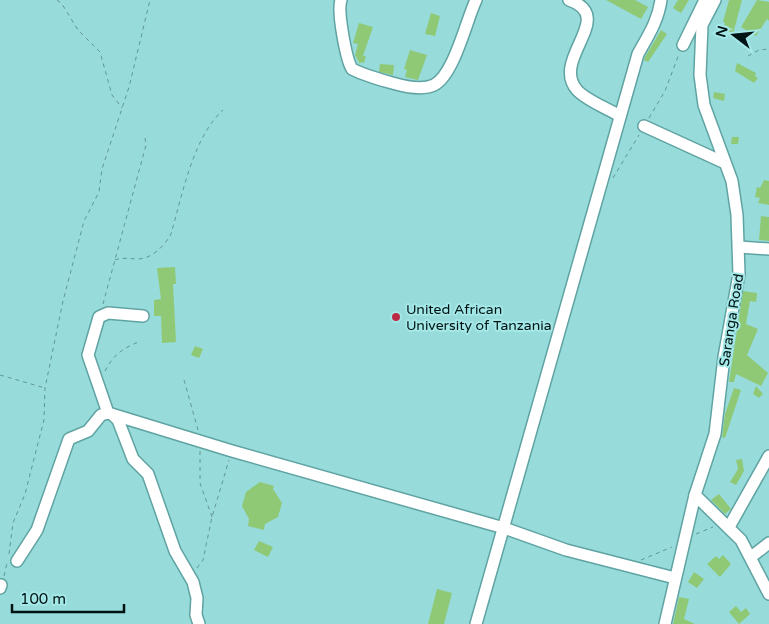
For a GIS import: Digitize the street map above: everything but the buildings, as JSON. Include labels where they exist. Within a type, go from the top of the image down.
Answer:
[{"type":"street","points":[[341,0],[338,6],[340,20],[352,69],[376,78],[417,87],[429,86],[441,80],[460,42],[476,0]]},
{"type":"street","points":[[569,0],[580,4],[586,10],[588,18],[587,27],[572,58],[570,68],[572,81],[576,89],[584,96],[620,116]]},
{"type":"street","points":[[476,624],[638,54],[654,28],[661,11],[662,0]]},
{"type":"street","points":[[683,46],[705,0]]},
{"type":"street","name":"Saranga Road","points":[[665,624],[695,495],[715,434],[724,357],[737,294],[739,247],[732,181],[704,105],[700,75],[702,25],[714,0]]},
{"type":"street","points":[[644,126],[725,164]]},
{"type":"street","points":[[739,247],[769,250]]},
{"type":"street","points":[[143,316],[108,313],[99,317],[88,355],[98,384],[111,414],[118,420],[133,459],[148,474],[175,551],[189,574],[197,598],[196,615],[200,624]]},
{"type":"street","points":[[17,561],[38,530],[69,439],[88,431],[101,415],[111,414],[232,451],[504,528],[566,550],[675,578]]},
{"type":"street","points":[[727,524],[769,456]]},
{"type":"street","points":[[695,495],[727,524],[746,548],[769,594]]},
{"type":"street","points":[[751,557],[769,543]]},
{"type":"path","points":[[57,0],[62,4],[78,30],[100,52],[112,95],[122,108]]},
{"type":"path","points":[[1,587],[9,556],[13,523],[24,494],[44,420],[45,388],[63,300],[82,229],[91,204],[99,192],[102,169],[122,108],[150,0]]},
{"type":"path","points":[[612,181],[665,91],[683,46]]},
{"type":"path","points":[[748,56],[759,50],[769,49]]},
{"type":"path","points":[[114,260],[122,258],[142,259],[165,244],[172,234],[196,153],[211,120],[223,110]]},
{"type":"path","points":[[99,317],[146,145],[145,138]]},
{"type":"path","points":[[98,384],[112,358],[123,349],[141,341]]},
{"type":"path","points":[[0,376],[45,388]]},
{"type":"path","points":[[184,380],[200,440],[200,483],[212,517]]},
{"type":"path","points":[[189,574],[203,560],[212,517],[232,451]]},
{"type":"path","points":[[626,565],[727,524]]},
{"type":"place","name":"United African University of Tanzania","points":[[396,317]]}]
